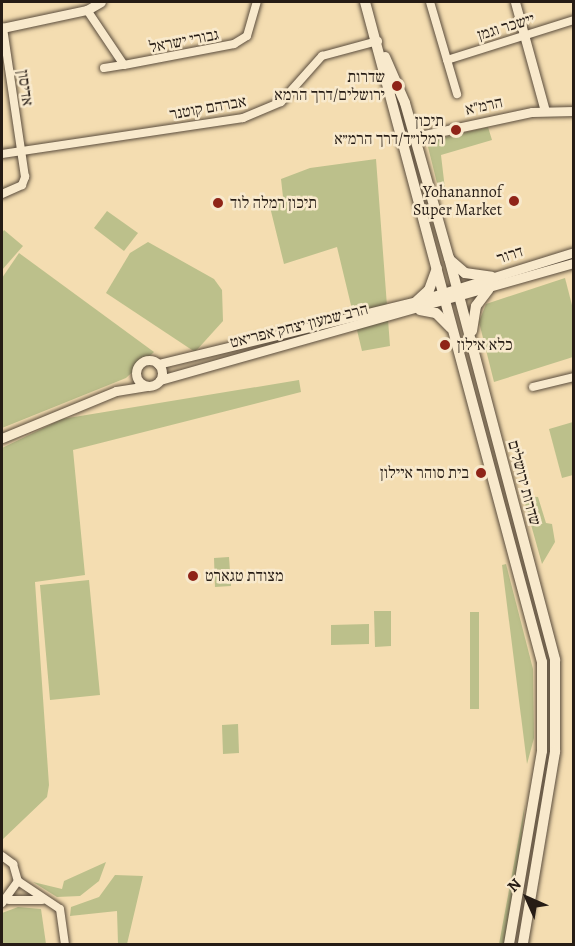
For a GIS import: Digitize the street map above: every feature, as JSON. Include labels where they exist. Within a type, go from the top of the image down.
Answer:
[{"type":"main road","name":"שדרות ירושלים","points":[[365,2],[414,137],[449,258],[558,681],[555,752],[524,945]]},
{"type":"main road","name":"שדרות ירושלים","points":[[378,41],[401,140],[445,298],[544,682],[542,751],[509,945]]},
{"type":"main road","points":[[449,258],[465,273],[492,277]]},
{"type":"main road","points":[[437,268],[429,290],[418,305],[436,313],[453,332]]},
{"type":"main road","points":[[471,340],[476,306],[489,289]]},
{"type":"street","points":[[2,28],[87,10],[101,2]]},
{"type":"street","name":"גבורי ישראל","points":[[104,68],[234,44],[247,36],[256,2]]},
{"type":"street","points":[[430,2],[457,94]]},
{"type":"street","points":[[515,2],[544,111]]},
{"type":"street","points":[[87,10],[124,65]]},
{"type":"street","name":"יישכר וגמן","points":[[447,60],[573,20]]},
{"type":"street","name":"אדיסון","points":[[2,28],[25,182],[2,194]]},
{"type":"street","name":"אברהם קוטנר","points":[[2,154],[243,118],[281,102],[322,56],[378,41]]},
{"type":"street","name":"הרמ\"א","points":[[401,140],[544,111],[573,111]]},
{"type":"street","name":"דרור","points":[[458,294],[492,277],[573,252]]},
{"type":"street","name":"דרור","points":[[458,294],[489,289],[573,263]]},
{"type":"street","name":"הרב שמעון יצחק אפריאט","points":[[160,380],[458,294]]},
{"type":"street","name":"הרב שמעון יצחק אפריאט","points":[[158,364],[418,305]]},
{"type":"street","points":[[2,438],[116,392],[147,386],[160,380],[158,364],[143,362],[136,376],[116,392]]},
{"type":"street","points":[[136,376],[147,386]]},
{"type":"street","points":[[533,387],[573,377]]},
{"type":"street","points":[[2,856],[13,864],[18,881],[64,915],[65,945]]},
{"type":"street","points":[[5,902],[18,881]]},
{"type":"street","points":[[5,902],[48,901]]},
{"type":"green space","points":[[488,127],[492,140],[441,155],[445,189],[439,191],[428,147],[432,140]]},
{"type":"green space","points":[[376,159],[390,346],[362,351],[337,247],[284,264],[269,203],[283,197],[281,179],[310,168]]},
{"type":"green space","points":[[107,211],[138,233],[124,251],[94,228]]},
{"type":"green space","points":[[4,230],[23,246],[2,270],[2,233]]},
{"type":"green space","points":[[148,242],[214,279],[222,290],[223,321],[195,352],[106,293],[130,253]]},
{"type":"green space","points":[[19,253],[154,352],[126,378],[2,428],[2,278]]},
{"type":"green space","points":[[565,278],[573,309],[573,357],[494,382],[479,322],[486,304]]},
{"type":"green space","points":[[299,380],[301,392],[73,450],[85,575],[35,582],[49,785],[47,797],[2,840],[2,448],[62,419]]},
{"type":"green space","points":[[573,422],[573,475],[562,478],[549,429]]},
{"type":"green space","points":[[523,496],[538,497],[546,523],[552,524],[555,542],[542,564]]},
{"type":"green space","points":[[229,557],[231,586],[215,587],[214,558]]},
{"type":"green space","points":[[506,564],[533,669],[534,738],[527,764],[502,565]]},
{"type":"green space","points":[[89,580],[100,695],[50,700],[40,585]]},
{"type":"green space","points":[[374,611],[391,611],[391,646],[375,647]]},
{"type":"green space","points":[[470,612],[479,612],[479,709],[470,709]]},
{"type":"green space","points":[[369,624],[369,644],[331,645],[331,625]]},
{"type":"green space","points":[[238,724],[239,753],[223,754],[222,725]]},
{"type":"green space","points":[[525,804],[515,901],[505,944],[499,944]]},
{"type":"green space","points":[[106,862],[99,881],[80,896],[57,897],[33,882],[62,889],[64,881]]},
{"type":"green space","points":[[115,875],[143,876],[127,944],[118,944],[117,911],[70,916],[71,907],[99,897]]},
{"type":"green space","points":[[18,907],[41,909],[46,944],[2,944],[2,913]]},
{"type":"place","name":"שדרות ירושלים/דרך הרמא","points":[[397,86]]},
{"type":"place","name":"תיכון רמלו״ד/דרך הרמ״א","points":[[456,130]]},
{"type":"place","name":"Yohanannof Super Market","points":[[514,201]]},
{"type":"place","name":"תיכון רמלה לוד","points":[[218,203]]},
{"type":"place","name":"כלא אילון","points":[[445,345]]},
{"type":"place","name":"בית סוהר איילון","points":[[481,473]]},
{"type":"place","name":"מצודת טגארט","points":[[193,576]]}]
